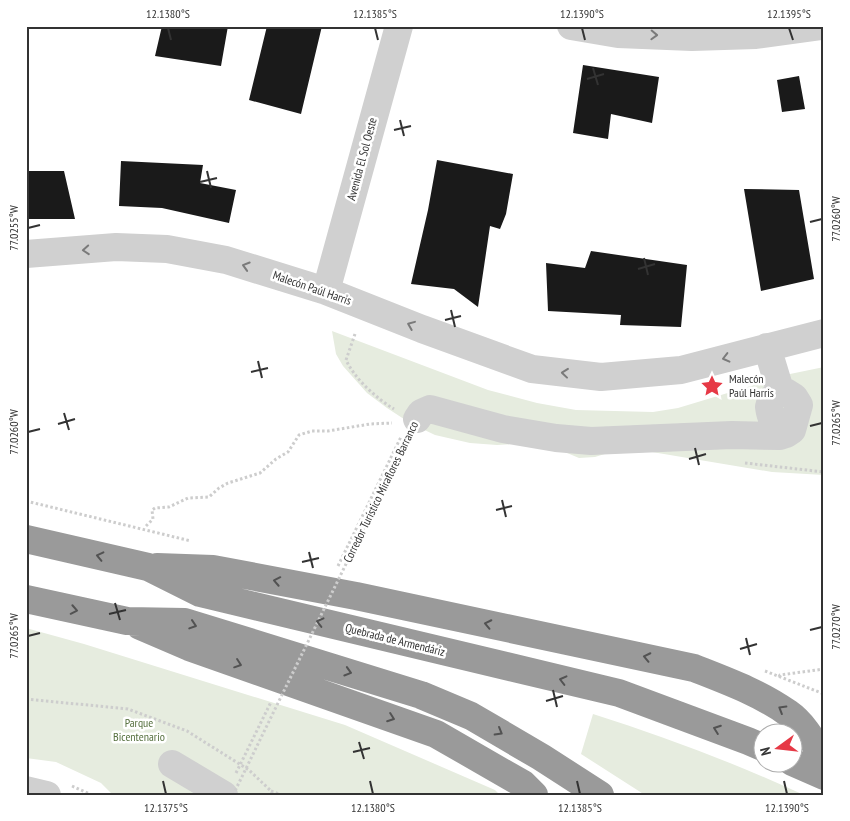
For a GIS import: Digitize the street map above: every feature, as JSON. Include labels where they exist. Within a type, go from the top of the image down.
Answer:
[{"type":"highway","name":"Quebrada de Armendáriz","points":[[26,539],[148,567],[200,593],[619,694],[752,743]]},
{"type":"highway","points":[[148,567],[213,569],[356,596],[694,668],[738,685],[790,714],[810,737],[824,759]]},
{"type":"highway","points":[[26,599],[127,620],[185,622],[421,695],[471,716],[541,757],[600,795]]},
{"type":"highway","points":[[127,620],[189,646],[436,734],[523,784],[534,795]]},
{"type":"highway","points":[[802,766],[824,776]]},
{"type":"street","name":"Avenida El Sol Oeste","points":[[326,291],[398,26]]},
{"type":"street","points":[[571,26],[618,34],[692,37],[756,35],[822,26]]},
{"type":"street","name":"Malecón Paúl Harris","points":[[26,254],[116,248],[167,248],[226,260],[326,291],[532,370],[601,377],[681,370],[824,333]]},
{"type":"street","name":"Corredor Turístico Miraflores Barranco","points":[[408,419],[430,409],[503,429],[556,438],[591,441],[732,435],[780,436],[792,430],[799,405],[794,397],[786,392],[781,392],[767,347]]},
{"type":"street","points":[[172,764],[224,795]]},
{"type":"street","points":[[26,790],[47,795]]},
{"type":"path","points":[[354,334],[346,360],[349,366],[368,389],[408,419]]},
{"type":"path","points":[[146,526],[153,519],[152,510],[155,508],[169,508],[188,498],[209,497],[228,483],[260,472],[276,458],[288,452],[299,435],[312,431],[328,431],[408,419]]},
{"type":"path","name":"Corredor Turístico Miraflores Barranco","points":[[233,795],[408,419]]},
{"type":"path","points":[[737,462],[824,472]]},
{"type":"path","points":[[765,671],[824,694]]},
{"type":"path","points":[[26,699],[128,709],[187,731],[248,770],[272,793],[282,795]]},
{"type":"green space","points":[[332,331],[488,390],[537,403],[576,410],[653,412],[678,408],[790,374],[824,367],[824,475],[772,472],[652,452],[611,452],[595,457],[579,458],[560,450],[512,444],[470,443],[435,435],[410,423],[367,393],[343,366],[336,354]]},
{"type":"green space","name":"Parque Bicentenario","points":[[26,628],[84,644],[345,725],[495,790],[500,795],[113,795],[101,783],[56,762],[26,758]]},
{"type":"green space","points":[[593,714],[700,751],[804,795],[645,795],[581,754]]},
{"type":"building","points":[[162,26],[228,26],[221,66],[155,56]]},
{"type":"building","points":[[267,26],[322,26],[301,114],[249,100]]},
{"type":"building","points":[[583,65],[659,77],[652,123],[611,114],[608,139],[573,133]]},
{"type":"building","points":[[799,76],[805,109],[782,112],[777,80]]},
{"type":"building","points":[[437,160],[513,174],[506,214],[500,229],[490,226],[478,307],[454,289],[411,284]]},
{"type":"building","points":[[121,161],[203,165],[200,183],[236,190],[229,223],[162,208],[119,206]]},
{"type":"building","points":[[26,171],[64,171],[75,219],[26,219]]},
{"type":"building","points":[[744,189],[799,190],[814,279],[761,291]]},
{"type":"building","points":[[591,251],[687,265],[681,327],[620,325],[621,315],[548,311],[546,263],[585,268]]},
{"type":"place","name":"Malecón Paúl Harris","points":[[712,386]]}]
